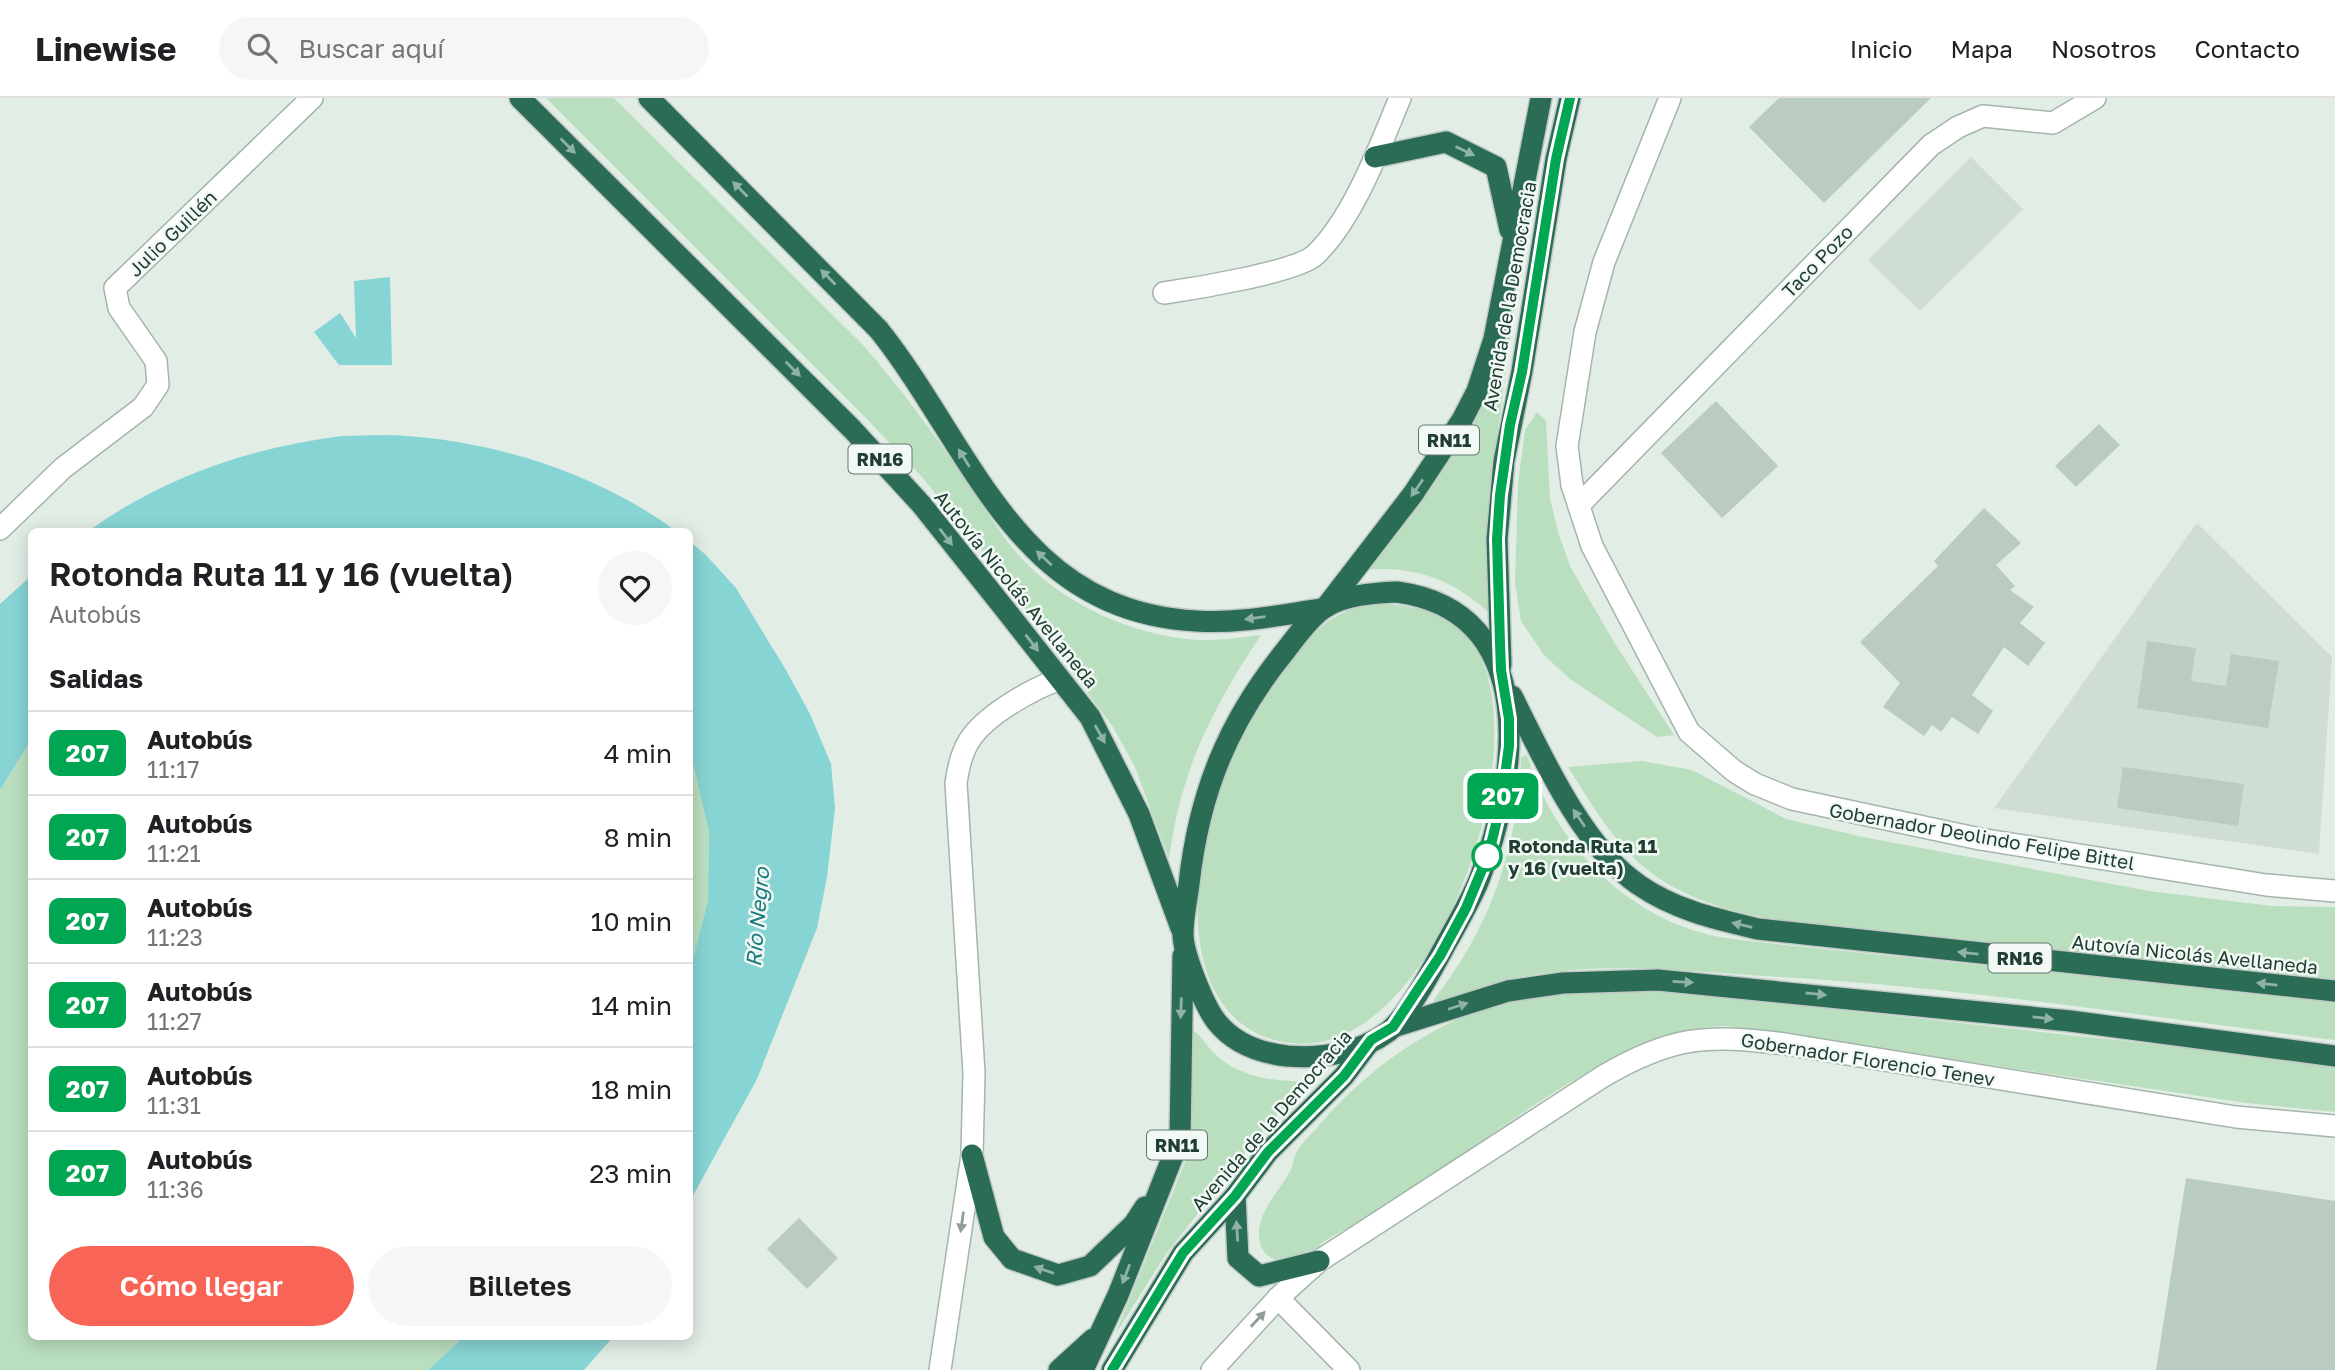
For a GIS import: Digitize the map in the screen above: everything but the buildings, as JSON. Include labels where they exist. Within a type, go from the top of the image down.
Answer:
[{"type":"highway","name":"Autovía Nicolás Avellaneda","points":[[520,98],[852,429],[921,504],[1060,679],[1090,717],[1121,776],[1147,834],[1183,937]]},
{"type":"highway","name":"Autovía Nicolás Avellaneda","points":[[649,98],[879,330],[911,374],[992,500],[1018,533],[1065,577],[1110,603],[1130,611],[1162,618],[1235,621],[1324,608]]},
{"type":"highway","name":"Avenida de la Democracia","points":[[1324,608],[1413,494],[1477,391],[1494,339],[1541,98]]},
{"type":"highway","name":"Avenida de la Democracia","points":[[1502,675],[1497,539],[1504,461],[1522,372],[1556,159],[1570,98]]},
{"type":"highway","points":[[1375,157],[1446,142],[1496,167],[1503,188],[1513,246]]},
{"type":"highway","name":"RN11","points":[[1376,593],[1417,595],[1433,600],[1466,620],[1491,650],[1502,675],[1509,719],[1509,746],[1502,799],[1489,853],[1466,908],[1440,956],[1393,1027],[1350,1051],[1308,1057],[1273,1054],[1247,1046],[1233,1038],[1209,1011],[1183,937],[1199,816],[1214,769],[1244,708],[1271,668],[1324,608],[1352,597],[1376,593]]},
{"type":"highway","name":"Autovía Nicolás Avellaneda","points":[[1502,675],[1548,769],[1614,866],[1638,885],[1683,908],[1758,929],[2335,991]]},
{"type":"highway","name":"Avenida de la Democracia","points":[[1083,1370],[1097,1335],[1118,1295],[1180,1138],[1183,937]]},
{"type":"highway","points":[[1393,1027],[1508,991],[1563,983],[1658,980],[2070,1021],[2335,1056]]},
{"type":"highway","name":"Avenida de la Democracia","points":[[1112,1370],[1183,1253],[1235,1196],[1268,1152],[1344,1076],[1371,1040]]},
{"type":"highway","points":[[972,1155],[994,1237],[1012,1259],[1058,1275],[1090,1266],[1134,1224],[1165,1175]]},
{"type":"highway","points":[[1235,1196],[1238,1258],[1259,1276],[1319,1261]]},
{"type":"highway","points":[[1059,1370],[1097,1335]]},
{"type":"street","name":"Julio Guillén","points":[[0,529],[62,468],[143,407],[158,385],[156,361],[119,308],[115,288],[312,98]]},
{"type":"street","points":[[1164,293],[1209,287],[1275,270],[1314,256],[1344,217],[1375,157],[1399,98]]},
{"type":"street","name":"Gobernador Deolindo Felipe Bittel","points":[[1670,98],[1604,262],[1585,332],[1567,446],[1572,485],[1603,570],[1689,732],[1723,763],[1755,784],[1792,799],[1980,839],[2266,885],[2335,891]]},
{"type":"street","name":"Taco Pozo","points":[[1578,505],[1931,145],[1958,127],[1983,116],[2053,123],[2095,98]]},
{"type":"street","points":[[940,1370],[972,1155],[974,1073],[956,783],[960,759],[970,739],[1015,700],[1060,679]]},
{"type":"street","name":"Gobernador Florencio Tenev","points":[[1212,1370],[1278,1298],[1319,1261],[1602,1077],[1631,1060],[1679,1041],[1723,1038],[1774,1043],[2236,1117],[2335,1126]]},
{"type":"street","points":[[1278,1298],[1349,1370]]},
{"type":"shaded area","points":[[1971,157],[2023,209],[1920,311],[1868,260]]},
{"type":"shaded area","points":[[2197,523],[2332,657],[2319,854],[1994,808]]},
{"type":"green space","points":[[546,98],[614,98],[862,344],[927,425],[1011,546],[1045,580],[1082,605],[1144,631],[1196,640],[1261,635],[1228,689],[1201,741],[1182,796],[1169,859],[1135,767],[1113,727],[975,541],[921,476],[866,418]]},
{"type":"green space","points":[[1514,308],[1489,498],[1490,614],[1461,591],[1430,576],[1396,569],[1359,571],[1488,379]]},
{"type":"green space","points":[[1537,412],[1546,421],[1550,499],[1571,568],[1614,642],[1674,735],[1657,737],[1570,679],[1544,655],[1521,621],[1515,583],[1518,484],[1525,430]]},
{"type":"green space","points":[[1369,604],[1424,610],[1449,622],[1470,640],[1490,686],[1494,747],[1484,816],[1462,885],[1430,950],[1390,1002],[1343,1035],[1284,1042],[1263,1036],[1244,1026],[1216,993],[1203,958],[1198,919],[1199,878],[1206,836],[1216,796],[1230,760],[1248,724],[1290,661],[1324,625],[1352,609]]},
{"type":"green space","points":[[28,745],[28,1340],[461,1340],[428,1370],[0,1370],[0,790]]},
{"type":"green space","points":[[1527,755],[1554,816],[1573,844],[1595,869],[1620,891],[1648,910],[1678,924],[1710,935],[1747,941],[2335,1002],[2335,1040],[1920,988],[1656,969],[1594,969],[1532,975],[1495,983],[1435,1004],[1434,999],[1471,945],[1497,886],[1514,823],[1521,757]]},
{"type":"green space","points":[[1642,761],[1692,770],[1786,819],[1863,837],[2149,891],[2272,906],[2335,907],[2335,980],[1815,926],[1747,914],[1715,905],[1685,893],[1657,877],[1630,854],[1607,827],[1568,767]]},
{"type":"green space","points":[[693,763],[709,832],[708,900],[693,959]]},
{"type":"green space","points":[[1681,989],[1758,1001],[2198,1049],[2335,1068],[2335,1112],[2247,1103],[1726,1026],[1703,1028],[1640,1046],[1581,1076],[1389,1204],[1326,1240],[1307,1256],[1288,1261],[1274,1259],[1263,1251],[1259,1236],[1262,1217],[1291,1169],[1298,1149],[1339,1103],[1382,1065],[1405,1049],[1454,1021],[1529,996],[1572,991]]},
{"type":"green space","points":[[1190,1029],[1224,1061],[1247,1074],[1285,1081],[1312,1082],[1268,1124],[1166,1254],[1115,1335],[1190,1150]]},
{"type":"water","points":[[390,277],[392,365],[339,365],[314,332],[340,313],[356,338],[354,281]]},
{"type":"water","points":[[398,435],[513,454],[549,465],[617,494],[671,528],[93,528],[146,495],[176,481],[240,457],[307,441],[342,436]]},
{"type":"water","name":"Río Negro","points":[[693,544],[736,588],[810,714],[831,764],[835,808],[827,877],[817,928],[757,1079],[693,1196],[693,959],[708,900],[709,832],[693,763]]},
{"type":"water","points":[[28,579],[28,745],[0,790],[0,604]]},
{"type":"water","points":[[461,1340],[610,1340],[584,1370],[428,1370]]},
{"type":"bus line","name":"207","points":[[1112,1370],[1183,1253],[1235,1196],[1268,1152],[1344,1076],[1371,1040],[1393,1027],[1440,956],[1478,883],[1489,853],[1502,799],[1509,746],[1507,697],[1501,670],[1498,590],[1500,495],[1556,159],[1570,98]]},
{"type":"place","name":"Rotonda Ruta 11 y 16 (vuelta)","points":[[1487,856]]}]
